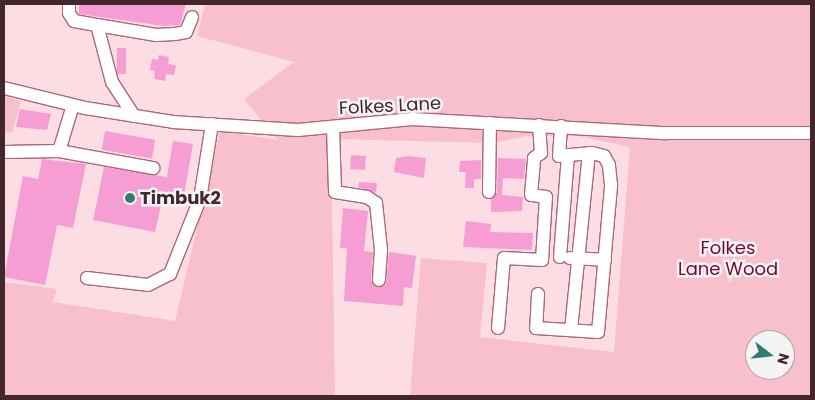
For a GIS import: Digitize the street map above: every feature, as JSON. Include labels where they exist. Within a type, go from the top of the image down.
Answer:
[{"type":"street","points":[[69,4],[69,13],[74,21],[156,35],[186,32],[192,17]]},
{"type":"street","points":[[97,25],[112,82],[134,116]]},
{"type":"street","name":"Folkes Lane","points":[[4,88],[73,105],[134,116],[298,130],[412,119],[666,133],[811,133]]},
{"type":"street","points":[[60,151],[73,105]]},
{"type":"street","points":[[489,192],[490,123]]},
{"type":"street","points":[[87,278],[148,286],[170,274],[200,199],[212,124]]},
{"type":"street","points":[[498,328],[504,258],[542,260],[546,197],[532,195],[534,158],[541,153],[539,125]]},
{"type":"street","points":[[538,294],[536,328],[598,332],[610,165],[604,156],[589,153],[559,156],[561,126]]},
{"type":"street","points":[[333,127],[335,192],[367,197],[376,203],[381,250],[379,280]]},
{"type":"street","points":[[4,152],[60,151],[153,168]]},
{"type":"street","points":[[571,330],[589,153]]},
{"type":"street","points":[[568,154],[558,256],[604,260]]},
{"type":"green space","name":"Folkes Lane Wood","points":[[205,4],[811,4],[811,396],[410,396],[421,258],[487,263],[480,337],[614,352],[630,147],[579,136],[527,136],[493,143],[331,139],[335,396],[4,396],[4,282],[57,289],[53,302],[175,321],[220,131],[278,140],[244,99],[294,62],[197,36]]},
{"type":"green space","points":[[4,96],[21,101],[12,133],[4,131]]},
{"type":"building","points":[[79,4],[186,4],[180,25],[164,26],[79,14]]},
{"type":"building","points":[[117,48],[126,48],[126,74],[117,74]]},
{"type":"building","points":[[159,55],[169,57],[168,64],[176,65],[174,75],[166,74],[165,81],[154,79],[155,71],[150,70],[152,59],[158,60]]},
{"type":"building","points":[[20,109],[51,114],[47,130],[16,127]]},
{"type":"building","points":[[105,131],[155,140],[152,159],[102,150]]},
{"type":"building","name":"Timbuk2","points":[[173,141],[193,144],[184,195],[164,192],[155,232],[93,220],[104,167],[167,177]]},
{"type":"building","points":[[351,155],[366,156],[365,170],[350,169]]},
{"type":"building","points":[[408,156],[426,158],[424,178],[394,172],[396,158]]},
{"type":"building","points":[[498,158],[526,159],[524,179],[503,178],[502,195],[523,197],[522,211],[491,212],[491,200],[497,192]]},
{"type":"building","points":[[42,159],[86,164],[73,228],[57,225],[45,285],[4,277],[23,176],[38,179]]},
{"type":"building","points":[[481,160],[481,179],[474,179],[474,188],[465,188],[466,172],[459,172],[460,161]]},
{"type":"building","points":[[359,182],[377,183],[376,193],[358,187]]},
{"type":"building","points":[[343,208],[368,211],[364,251],[373,252],[371,279],[375,287],[386,284],[389,252],[416,256],[412,288],[404,287],[403,306],[344,301],[347,248],[340,248]]},
{"type":"building","points":[[466,221],[491,224],[490,232],[533,233],[532,250],[463,247]]},
{"type":"place","name":"Timbuk2","points":[[130,198]]}]
